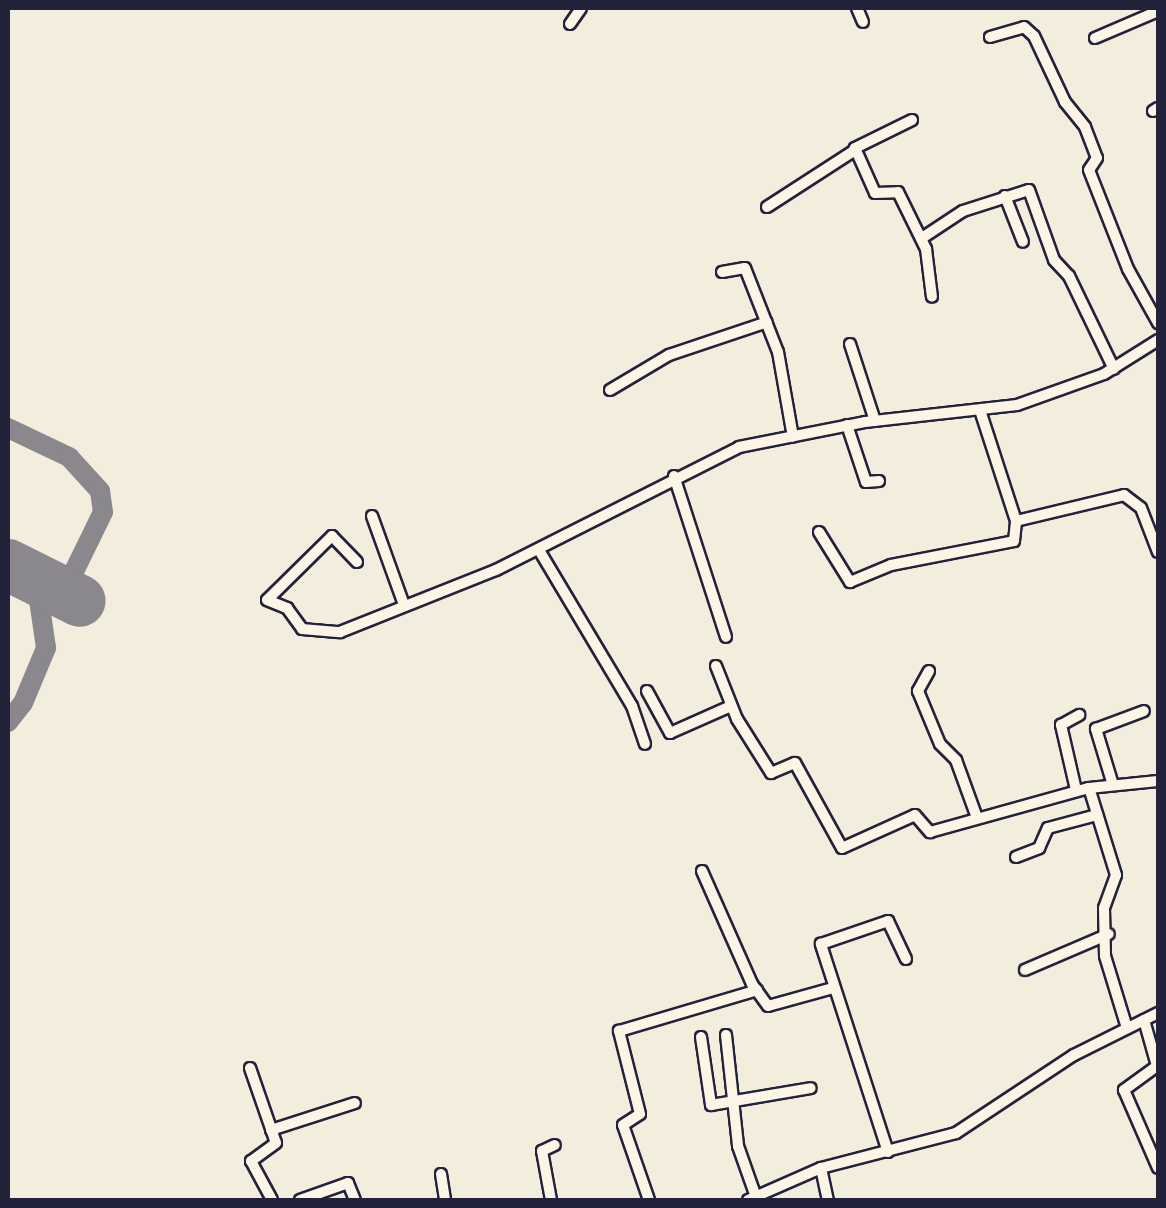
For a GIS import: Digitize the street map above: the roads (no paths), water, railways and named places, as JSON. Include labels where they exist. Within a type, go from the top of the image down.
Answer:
[{"type":"street","points":[[570,24],[581,8]]},
{"type":"street","points":[[857,8],[863,22]]},
{"type":"street","points":[[1095,38],[1158,11]]},
{"type":"street","points":[[990,37],[1024,27],[1034,36],[1064,102],[1086,127],[1096,158],[1089,170],[1128,270],[1158,323]]},
{"type":"street","points":[[768,207],[855,150],[912,120]]},
{"type":"street","points":[[855,150],[876,193],[895,190],[922,238],[936,286],[932,298]]},
{"type":"street","points":[[922,238],[952,217],[1005,196],[1031,192],[1054,260],[1069,276],[1114,369]]},
{"type":"street","points":[[1005,196],[1023,242]]},
{"type":"street","points":[[722,272],[744,266],[767,322],[793,438]]},
{"type":"street","points":[[610,390],[670,356],[767,322]]},
{"type":"street","points":[[357,562],[332,536],[267,600],[287,608],[302,629],[322,634],[539,550],[674,476],[739,447],[875,421],[980,410],[1042,398],[1114,369],[1158,340]]},
{"type":"street","points":[[850,344],[875,421]]},
{"type":"street","points":[[819,532],[850,582],[902,562],[1011,542],[1018,534],[1016,521],[980,410]]},
{"type":"street","points":[[846,426],[866,482],[879,481]]},
{"type":"street","points":[[674,476],[726,637]]},
{"type":"street","points":[[1016,521],[1124,494],[1141,508],[1158,552]]},
{"type":"street","points":[[372,516],[404,605]]},
{"type":"street","points":[[539,550],[632,706],[646,744]]},
{"type":"street","points":[[716,666],[731,706],[772,774],[795,763],[841,848],[917,815],[930,832],[976,815],[1076,790],[1158,781]]},
{"type":"street","points":[[929,671],[918,691],[940,744],[954,756],[976,815]]},
{"type":"street","points":[[648,691],[670,733],[731,706]]},
{"type":"street","points":[[1113,785],[1096,730],[1144,711]]},
{"type":"street","points":[[1076,790],[1061,725],[1079,714]]},
{"type":"street","points":[[1089,788],[1116,879],[1104,908],[1109,934],[1106,962],[1126,1028]]},
{"type":"street","points":[[1016,857],[1037,850],[1048,828],[1097,814]]},
{"type":"street","points":[[702,871],[757,990],[772,1008],[833,988]]},
{"type":"street","points":[[888,1152],[820,947],[827,938],[888,921],[906,959]]},
{"type":"street","points":[[1025,970],[1109,934]]},
{"type":"street","points":[[649,1200],[623,1125],[640,1114],[619,1031],[757,990]]},
{"type":"street","points":[[726,1035],[738,1146],[752,1199],[821,1168],[968,1128],[1074,1055],[1158,1013]]},
{"type":"street","points":[[1144,1020],[1157,1067],[1124,1090],[1158,1168]]},
{"type":"street","points":[[701,1036],[710,1104],[734,1104],[811,1088]]},
{"type":"street","points":[[250,1068],[276,1146],[251,1160],[272,1200]]},
{"type":"street","points":[[271,1130],[355,1103]]},
{"type":"street","points":[[551,1200],[542,1152],[555,1144]]},
{"type":"street","points":[[821,1168],[828,1200]]},
{"type":"street","points":[[442,1174],[444,1200]]},
{"type":"street","points":[[300,1200],[348,1183],[356,1200]]}]
